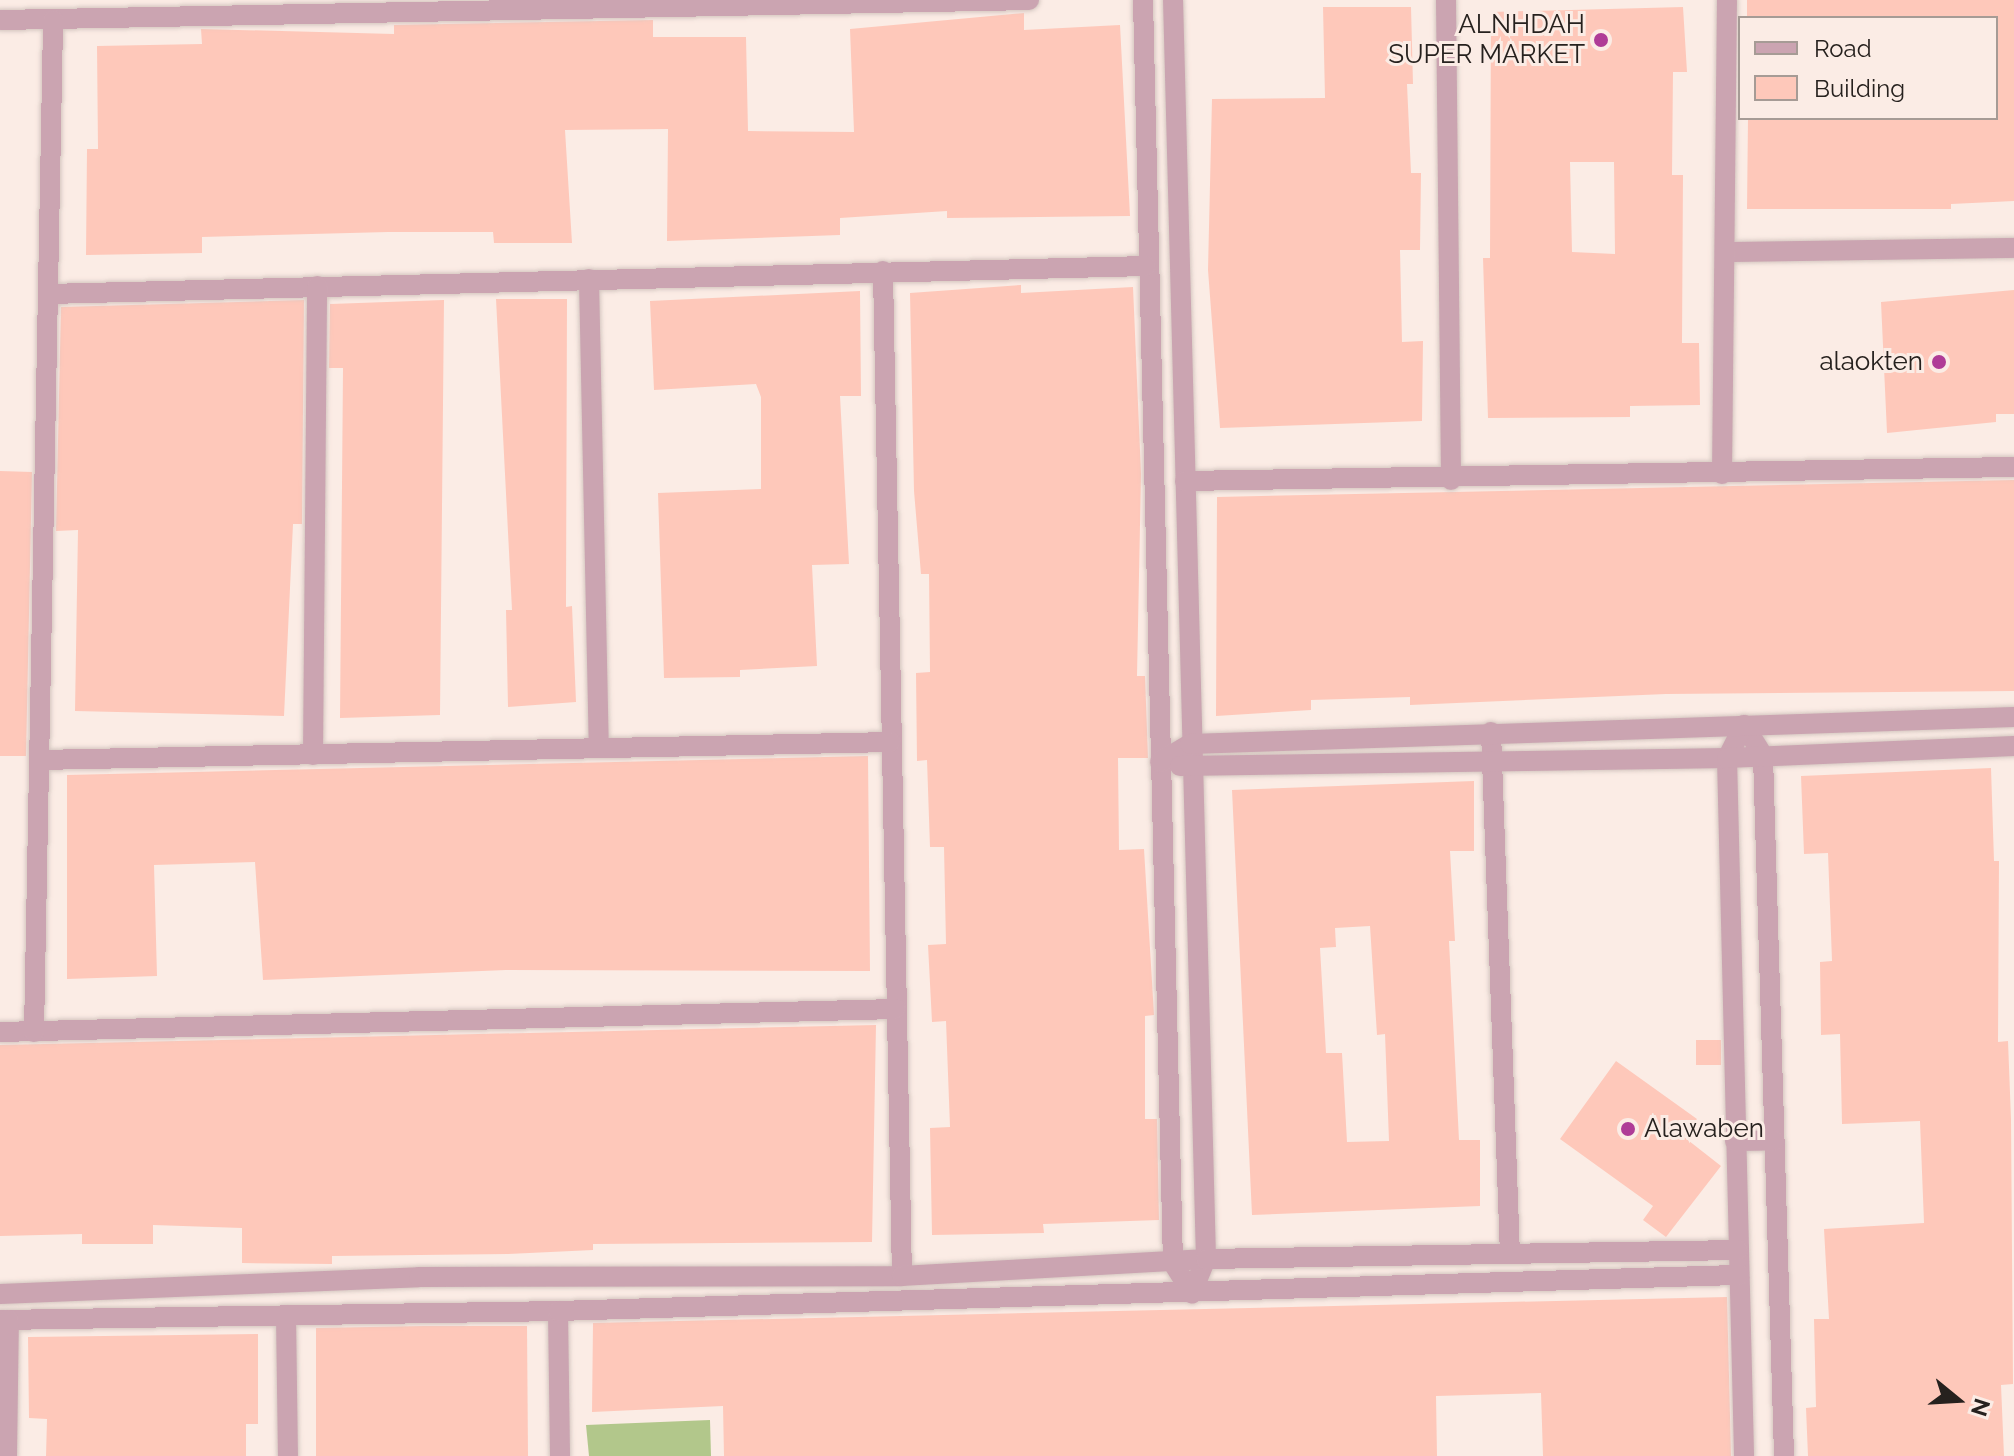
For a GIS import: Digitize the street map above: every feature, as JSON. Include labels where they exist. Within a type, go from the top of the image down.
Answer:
[{"type":"street","points":[[0,20],[1029,0]]},
{"type":"street","points":[[1143,0],[1146,266],[1173,1263],[1192,1293]]},
{"type":"street","points":[[1173,0],[1190,744],[1206,1259],[1192,1293]]},
{"type":"street","points":[[1446,0],[1451,480]]},
{"type":"street","points":[[1722,474],[1727,0]]},
{"type":"street","points":[[34,1032],[53,20]]},
{"type":"street","points":[[1725,252],[2014,248]]},
{"type":"street","points":[[48,294],[1146,266]]},
{"type":"street","points":[[883,271],[902,1276]]},
{"type":"street","points":[[589,279],[599,748]]},
{"type":"street","points":[[313,755],[317,286]]},
{"type":"street","points":[[1185,481],[1451,480],[2014,467]]},
{"type":"street","points":[[1160,762],[1190,744],[2014,717]]},
{"type":"street","points":[[1744,725],[1763,756],[1784,1456]]},
{"type":"street","points":[[1744,725],[1727,758],[1744,1456]]},
{"type":"street","points":[[1491,732],[1510,1254]]},
{"type":"street","points":[[40,760],[891,742]]},
{"type":"street","points":[[1160,762],[1192,769],[1491,764],[2014,746]]},
{"type":"street","points":[[0,1032],[896,1009]]},
{"type":"street","points":[[1735,1141],[1774,1140]]},
{"type":"street","points":[[0,1294],[419,1277],[902,1276],[1206,1259],[1738,1250]]},
{"type":"street","points":[[7,1456],[4,1320],[558,1311],[1739,1275]]},
{"type":"street","points":[[419,1277],[422,1313]]},
{"type":"street","points":[[558,1311],[560,1456]]},
{"type":"street","points":[[286,1315],[288,1456]]},
{"type":"green space","points":[[710,1420],[711,1456],[589,1456],[586,1425]]},
{"type":"building","points":[[1747,0],[2014,0],[2014,201],[1951,204],[1951,209],[1747,209],[1748,120],[1998,120],[1998,16],[1747,16]]},
{"type":"building","points":[[1323,7],[1411,7],[1413,84],[1407,84],[1411,173],[1421,173],[1420,250],[1400,250],[1402,342],[1423,341],[1422,421],[1220,428],[1208,270],[1212,99],[1325,98]]},
{"type":"building","points":[[1683,7],[1687,72],[1673,72],[1672,175],[1683,175],[1682,343],[1699,343],[1700,405],[1630,406],[1630,417],[1488,418],[1483,258],[1490,258],[1491,12]],"holes":[[[1570,162],[1614,162],[1615,254],[1572,252]]]},
{"type":"building","points":[[1024,13],[1024,30],[1120,25],[1130,216],[947,218],[947,211],[840,218],[840,235],[667,241],[668,129],[565,130],[572,243],[494,243],[493,232],[388,232],[202,237],[202,253],[86,255],[87,149],[98,149],[97,46],[202,44],[201,29],[394,34],[394,25],[653,20],[653,37],[746,37],[748,131],[854,132],[850,29]]},
{"type":"building","points":[[1021,285],[1021,293],[1133,287],[1141,474],[1137,676],[1145,676],[1148,758],[1118,758],[1119,850],[1144,849],[1154,1015],[1145,1016],[1145,1119],[1157,1119],[1159,1220],[1043,1224],[1044,1233],[932,1235],[930,1128],[950,1127],[946,1021],[932,1022],[928,945],[946,944],[944,847],[930,847],[927,760],[917,761],[916,673],[930,672],[929,574],[921,574],[914,491],[910,293]]},
{"type":"building","name":"alaokten","points":[[2014,290],[2014,414],[1996,414],[1996,422],[1887,433],[1881,302]]},
{"type":"building","points":[[860,291],[861,396],[840,396],[849,564],[812,565],[817,666],[740,670],[740,677],[664,678],[658,493],[761,489],[761,397],[756,384],[654,390],[650,301]]},
{"type":"building","points":[[496,299],[567,299],[566,607],[572,606],[576,702],[508,707],[506,610],[512,610]]},
{"type":"building","points":[[304,300],[302,524],[293,524],[284,716],[75,711],[78,530],[56,531],[61,307]]},
{"type":"building","points":[[444,300],[440,715],[340,718],[343,368],[329,368],[330,304]]},
{"type":"building","points":[[0,471],[32,472],[26,756],[0,756]]},
{"type":"building","points":[[2014,480],[2014,691],[1666,694],[1410,705],[1410,697],[1311,700],[1311,710],[1216,716],[1217,497]]},
{"type":"building","points":[[868,756],[870,971],[506,970],[263,980],[255,862],[154,865],[157,976],[67,979],[67,775]]},
{"type":"building","points":[[1991,768],[1994,861],[1999,861],[1998,1042],[2008,1041],[2011,1119],[2013,1384],[2001,1385],[2004,1456],[1808,1456],[1806,1408],[1816,1407],[1814,1319],[1829,1319],[1824,1229],[1924,1223],[1920,1121],[1842,1124],[1840,1034],[1821,1035],[1820,962],[1832,961],[1828,853],[1804,854],[1801,776]]},
{"type":"building","points":[[1474,781],[1474,851],[1450,851],[1455,941],[1449,941],[1459,1140],[1480,1140],[1480,1206],[1252,1215],[1232,790]],"holes":[[[1370,926],[1377,1035],[1385,1034],[1389,1141],[1347,1142],[1342,1053],[1326,1053],[1320,948],[1336,947],[1335,928]]]},
{"type":"building","points":[[876,1025],[872,1242],[593,1244],[593,1250],[508,1254],[332,1256],[332,1264],[242,1263],[242,1228],[153,1225],[153,1244],[82,1244],[82,1234],[0,1236],[0,1045]]},
{"type":"building","points":[[1696,1040],[1721,1040],[1721,1065],[1696,1065]]},
{"type":"building","name":"Alawaben","points":[[1616,1061],[1697,1119],[1684,1137],[1721,1166],[1666,1237],[1643,1220],[1653,1206],[1560,1139]]},
{"type":"building","points":[[1727,1297],[1731,1456],[1543,1456],[1541,1393],[1436,1396],[1437,1456],[724,1456],[723,1406],[592,1412],[593,1323]]},
{"type":"building","points":[[527,1326],[528,1456],[316,1456],[316,1328]]},
{"type":"building","points":[[258,1334],[258,1424],[246,1424],[246,1456],[46,1456],[47,1419],[29,1418],[28,1337]]},
{"type":"place","name":"ALNHDAH SUPER MARKET","points":[[1601,40]]},
{"type":"place","name":"alaokten","points":[[1939,362]]},
{"type":"place","name":"Alawaben","points":[[1628,1129]]}]
